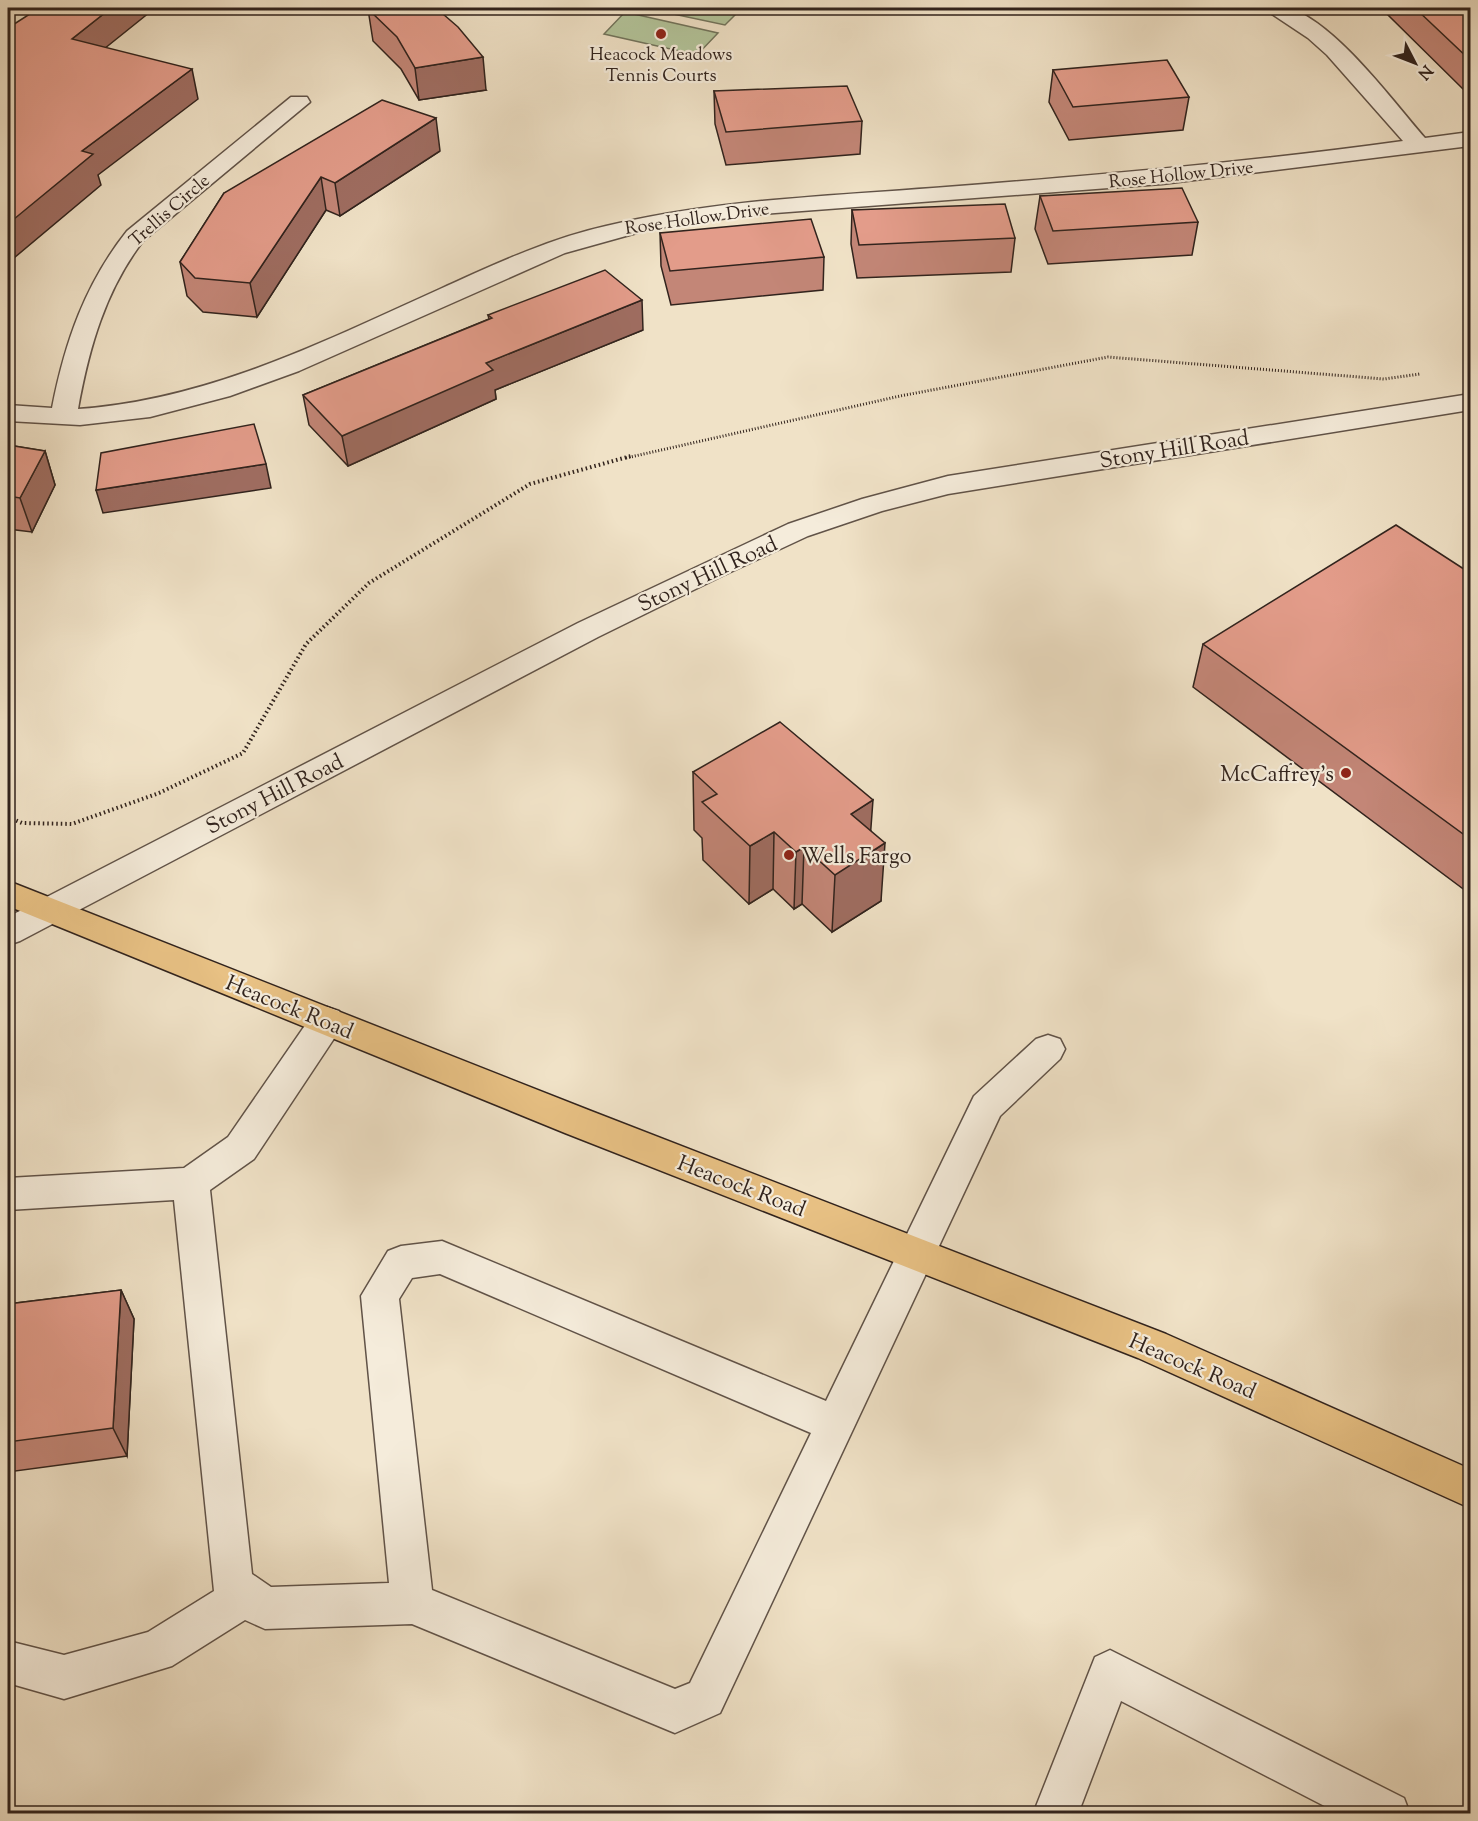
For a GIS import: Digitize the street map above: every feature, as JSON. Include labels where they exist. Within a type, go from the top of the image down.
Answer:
[{"type":"main road","name":"Heacock Road","points":[[8,893],[1152,1346],[1470,1489]]},
{"type":"street","points":[[1273,8],[1307,27],[1336,51],[1419,146]]},
{"type":"street","name":"Trellis Circle","points":[[63,417],[74,360],[99,289],[115,260],[135,236],[299,102]]},
{"type":"street","name":"Rose Hollow Drive","points":[[8,413],[63,417],[145,410],[202,397],[245,383],[489,276],[559,248],[645,224],[751,209],[1198,174],[1470,139]]},
{"type":"street","name":"Stony Hill Road","points":[[8,932],[588,630],[798,530],[872,505],[948,485],[1470,402]]},
{"type":"street","points":[[8,1194],[191,1183],[241,1148],[327,1021]]},
{"type":"street","points":[[191,1183],[232,1585],[266,1608],[412,1603],[675,1711],[705,1698],[987,1106],[1048,1049]]},
{"type":"street","points":[[412,1603],[380,1296],[401,1263],[442,1257],[835,1424]]},
{"type":"street","points":[[8,1662],[64,1677],[157,1651],[246,1595]]},
{"type":"street","points":[[1055,1814],[1110,1672],[1388,1814]]},
{"type":"path","points":[[8,817],[22,822],[72,825],[159,793],[243,753],[306,644],[369,583],[530,484],[680,443],[900,396],[1108,357],[1384,379],[1427,374]]},
{"type":"green space","name":"Heacock Meadows Tennis Courts","points":[[645,8],[742,8],[725,25]]},
{"type":"green space","name":"Heacock Meadows Tennis Courts","points":[[625,12],[718,33],[697,55],[604,34]]},
{"type":"building","points":[[39,8],[111,8],[72,39],[192,69],[82,151],[93,154],[8,224],[8,28]]},
{"type":"building","points":[[436,8],[458,27],[483,57],[415,68],[397,37],[368,9]]},
{"type":"building","points":[[1415,8],[1470,8],[1470,60]]},
{"type":"building","points":[[1167,60],[1189,97],[1073,107],[1053,70]]},
{"type":"building","points":[[847,86],[862,121],[726,132],[714,91]]},
{"type":"building","points":[[382,100],[436,118],[335,183],[321,177],[250,283],[195,278],[180,262],[224,193]]},
{"type":"building","points":[[1182,188],[1198,222],[1053,231],[1040,196]]},
{"type":"building","points":[[1005,204],[1015,238],[859,245],[852,210]]},
{"type":"building","points":[[811,219],[824,257],[670,271],[660,233]]},
{"type":"building","points":[[605,270],[642,300],[486,363],[493,370],[342,436],[303,395],[492,318],[488,315]]},
{"type":"building","points":[[254,424],[266,464],[96,490],[101,453]]},
{"type":"building","points":[[8,445],[45,451],[20,498],[8,496]]},
{"type":"building","points":[[1396,525],[1470,573],[1470,839],[1203,644]]},
{"type":"building","points":[[780,722],[873,800],[851,814],[885,843],[835,875],[804,847],[796,852],[774,832],[750,846],[702,802],[717,794],[693,772]]},
{"type":"building","points":[[121,1290],[113,1428],[8,1442],[8,1304]]},
{"type":"place","name":"Heacock Meadows Tennis Courts","points":[[661,34]]},
{"type":"place","name":"McCaffrey's","points":[[1346,773]]},
{"type":"place","name":"Wells Fargo","points":[[789,855]]}]
